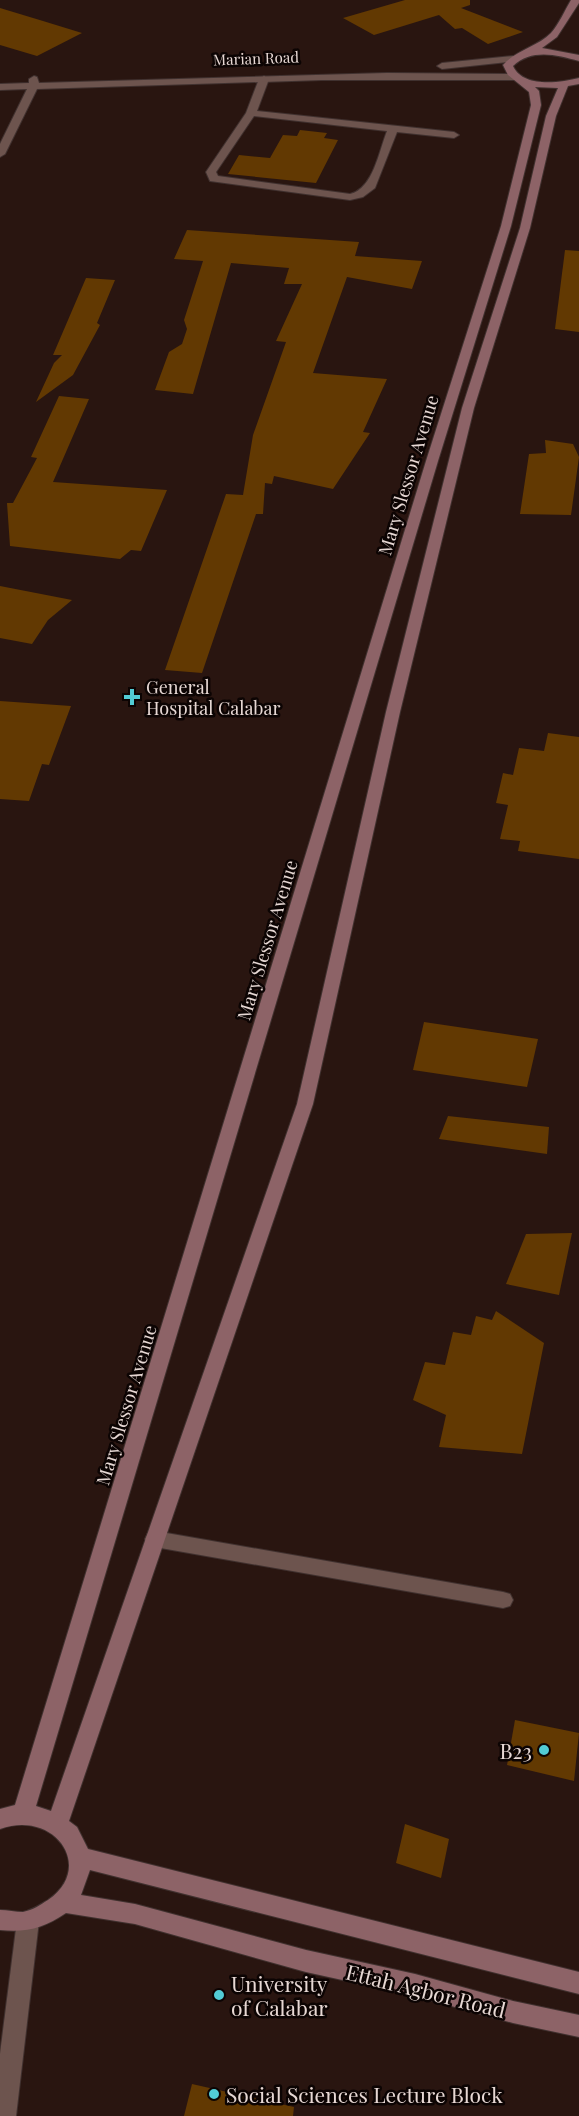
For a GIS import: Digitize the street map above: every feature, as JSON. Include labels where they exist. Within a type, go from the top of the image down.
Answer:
[{"type":"main road","points":[[576,0],[554,35],[529,53],[513,59],[508,65],[509,71],[519,79],[535,84],[564,84],[579,81]]},
{"type":"main road","points":[[529,53],[555,52],[579,57],[579,49]]},
{"type":"main road","name":"Mary Slessor Avenue","points":[[23,1814],[425,483],[506,226],[536,105],[534,91],[519,79]]},
{"type":"main road","name":"Mary Slessor Avenue","points":[[57,1824],[305,1104],[393,712],[468,408],[525,228],[551,116],[564,84]]},
{"type":"main road","points":[[0,1819],[23,1814],[41,1816],[68,1832],[79,1857],[79,1873],[74,1888],[64,1902],[48,1914],[28,1921],[0,1920]]},
{"type":"main road","points":[[79,1857],[579,1983]]},
{"type":"main road","name":"Ettah Agbor Road","points":[[64,1902],[135,1914],[306,1961],[415,1985],[513,2012],[579,2026]]},
{"type":"street","name":"Marian Road","points":[[0,79],[34,82],[357,70],[513,59]]},
{"type":"street","points":[[0,87],[34,82],[469,76],[519,79]]},
{"type":"street","points":[[264,80],[251,113],[211,172],[214,180],[350,196],[359,195],[370,188],[393,129]]},
{"type":"street","points":[[0,154],[34,82]]},
{"type":"street","points":[[251,113],[454,135]]},
{"type":"street","points":[[155,1539],[503,1600]]},
{"type":"street","points":[[4,2116],[28,1921]]},
{"type":"building","points":[[405,0],[470,0],[470,5],[461,8],[523,32],[488,44],[462,28],[455,29],[439,15],[374,35],[343,18]]},
{"type":"building","points":[[0,8],[82,33],[37,56],[0,45]]},
{"type":"building","points":[[300,130],[327,133],[324,138],[338,140],[316,183],[228,174],[239,155],[270,158],[283,135],[297,136]]},
{"type":"building","points":[[187,230],[359,242],[355,256],[422,261],[412,289],[347,277],[313,373],[387,379],[363,432],[370,433],[333,489],[274,476],[272,484],[265,483],[263,514],[256,514],[202,673],[165,670],[226,494],[243,495],[253,435],[286,342],[276,341],[302,284],[284,284],[289,268],[231,263],[193,394],[155,390],[169,352],[182,344],[187,329],[184,320],[203,261],[174,259]]},
{"type":"building","points":[[565,250],[579,251],[579,332],[555,329]]},
{"type":"building","points":[[86,278],[115,280],[97,323],[100,325],[73,375],[36,402],[54,363],[62,355],[53,355]]},
{"type":"building","points":[[59,396],[89,399],[53,482],[167,490],[141,551],[131,550],[120,559],[10,546],[7,503],[13,503],[37,458],[31,457]]},
{"type":"building","points":[[545,440],[573,444],[579,457],[571,515],[520,514],[529,454],[546,453]]},
{"type":"building","points":[[0,586],[72,600],[48,620],[32,644],[0,638]]},
{"type":"building","points":[[0,701],[71,706],[49,765],[42,764],[29,801],[0,799]]},
{"type":"building","points":[[548,733],[579,737],[579,859],[518,851],[520,841],[500,839],[508,805],[496,803],[503,773],[513,775],[519,748],[544,751]]},
{"type":"building","points":[[424,1022],[538,1039],[527,1087],[413,1070]]},
{"type":"building","points":[[448,1116],[549,1127],[547,1154],[439,1139]]},
{"type":"building","points":[[572,1233],[559,1295],[506,1284],[526,1234]]},
{"type":"building","points":[[496,1311],[544,1343],[522,1454],[439,1447],[446,1415],[413,1400],[425,1362],[445,1365],[453,1332],[471,1335],[476,1316],[492,1320]]},
{"type":"building","name":"B23","points":[[515,1720],[579,1733],[574,1781],[507,1765]]},
{"type":"building","points":[[405,1824],[449,1839],[441,1878],[396,1863]]},
{"type":"building","name":"Social Sciences Lecture Block","points":[[192,2084],[294,2107],[293,2116],[184,2116]]},
{"type":"place","name":"General Hospital Calabar","points":[[132,697]]},
{"type":"place","name":"B23","points":[[544,1750]]},
{"type":"place","name":"University of Calabar","points":[[219,1995]]},
{"type":"place","name":"Social Sciences Lecture Block","points":[[214,2094]]}]
